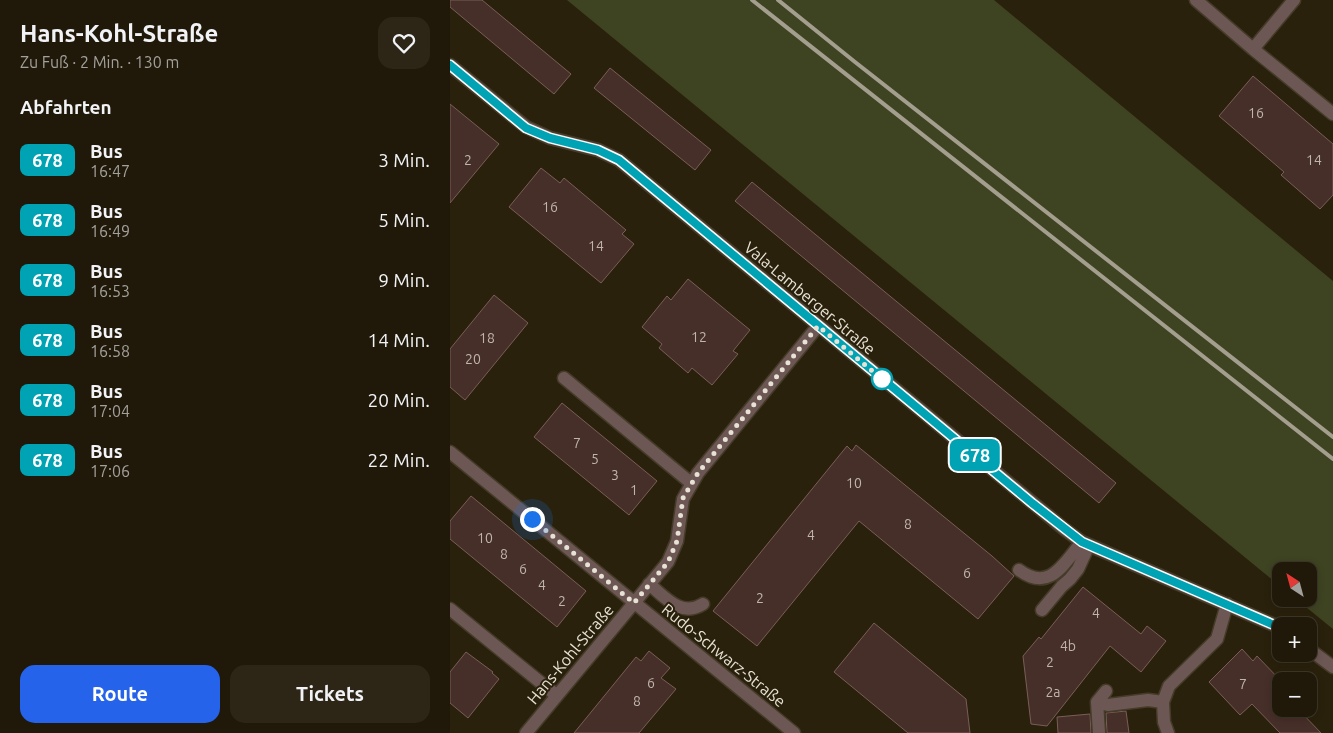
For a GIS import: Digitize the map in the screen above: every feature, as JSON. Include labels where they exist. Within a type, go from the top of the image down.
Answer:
[{"type":"street","points":[[1196,0],[1252,49],[1333,114]]},
{"type":"street","points":[[1252,49],[1294,0]]},
{"type":"street","name":"Vala-Lamberger-Straße","points":[[450,65],[526,128],[550,138],[598,150],[619,160],[1056,522],[1086,543],[1272,624]]},
{"type":"street","name":"Hans-Kohl-Straße","points":[[526,733],[668,562],[677,541],[683,498],[691,484],[818,326]]},
{"type":"street","points":[[564,378],[691,484]]},
{"type":"street","name":"Rudo-Schwarz-Straße","points":[[450,452],[794,733]]},
{"type":"street","points":[[1019,570],[1026,575],[1037,578],[1050,577],[1086,543]]},
{"type":"street","points":[[1042,610],[1078,570],[1086,543]]},
{"type":"street","points":[[649,584],[676,606],[696,608],[703,604]]},
{"type":"street","points":[[1168,733],[1164,722],[1163,702],[1169,686],[1217,639],[1227,604]]},
{"type":"street","points":[[450,609],[556,696]]},
{"type":"street","points":[[1317,655],[1333,667]]},
{"type":"street","points":[[1099,733],[1097,702],[1106,691]]},
{"type":"street","points":[[1097,702],[1108,705],[1148,700],[1163,702]]},
{"type":"green space","points":[[567,0],[994,0],[1333,281],[1333,629],[1307,608],[1318,608],[1318,562],[1272,562],[1272,580]]},
{"type":"building","points":[[450,0],[482,0],[571,74],[554,94],[450,7]]},
{"type":"building","points":[[610,68],[711,150],[695,170],[594,88]]},
{"type":"building","points":[[1253,76],[1333,144],[1333,195],[1320,209],[1281,175],[1284,172],[1219,116]]},
{"type":"building","points":[[450,104],[499,144],[450,203]]},
{"type":"building","points":[[541,168],[560,183],[564,178],[626,230],[622,234],[634,244],[601,283],[509,207]]},
{"type":"building","points":[[752,182],[1116,483],[1099,503],[735,201]]},
{"type":"building","points":[[688,279],[750,330],[733,351],[738,354],[712,385],[692,368],[688,373],[659,348],[662,344],[642,327],[667,296],[671,300]]},
{"type":"building","points":[[494,295],[528,323],[465,400],[450,387],[450,349]]},
{"type":"building","points":[[562,403],[657,481],[629,515],[534,437]]},
{"type":"building","points":[[856,445],[1014,576],[978,619],[859,521],[757,646],[713,611],[847,446],[852,451]]},
{"type":"building","points":[[471,496],[586,591],[557,627],[450,539],[450,521]]},
{"type":"building","points":[[1083,587],[1141,634],[1147,626],[1166,641],[1141,672],[1110,646],[1047,726],[1031,724],[1023,656],[1039,637],[1041,639]]},
{"type":"building","points":[[874,623],[966,699],[970,733],[908,733],[834,672]]},
{"type":"building","points":[[1242,649],[1253,661],[1257,656],[1272,672],[1272,717],[1306,717],[1321,733],[1280,733],[1252,704],[1240,715],[1209,682]]},
{"type":"building","points":[[649,651],[670,668],[661,678],[676,689],[639,733],[574,733],[636,657],[641,661]]},
{"type":"building","points":[[466,652],[493,672],[499,679],[468,718],[450,703],[450,672]]},
{"type":"building","points":[[1126,711],[1129,733],[1107,733],[1106,713]]},
{"type":"building","points":[[1090,714],[1091,733],[1058,733],[1057,717]]},
{"type":"railway","points":[[752,0],[1333,459]]},
{"type":"railway","points":[[778,0],[1333,437]]},
{"type":"bus line","name":"678","points":[[450,65],[526,128],[550,138],[598,150],[619,160],[1032,503],[1082,542],[1272,624]]},
{"type":"route","points":[[532,519],[634,603],[668,562],[677,541],[683,498],[698,473],[818,326],[882,379]]}]
